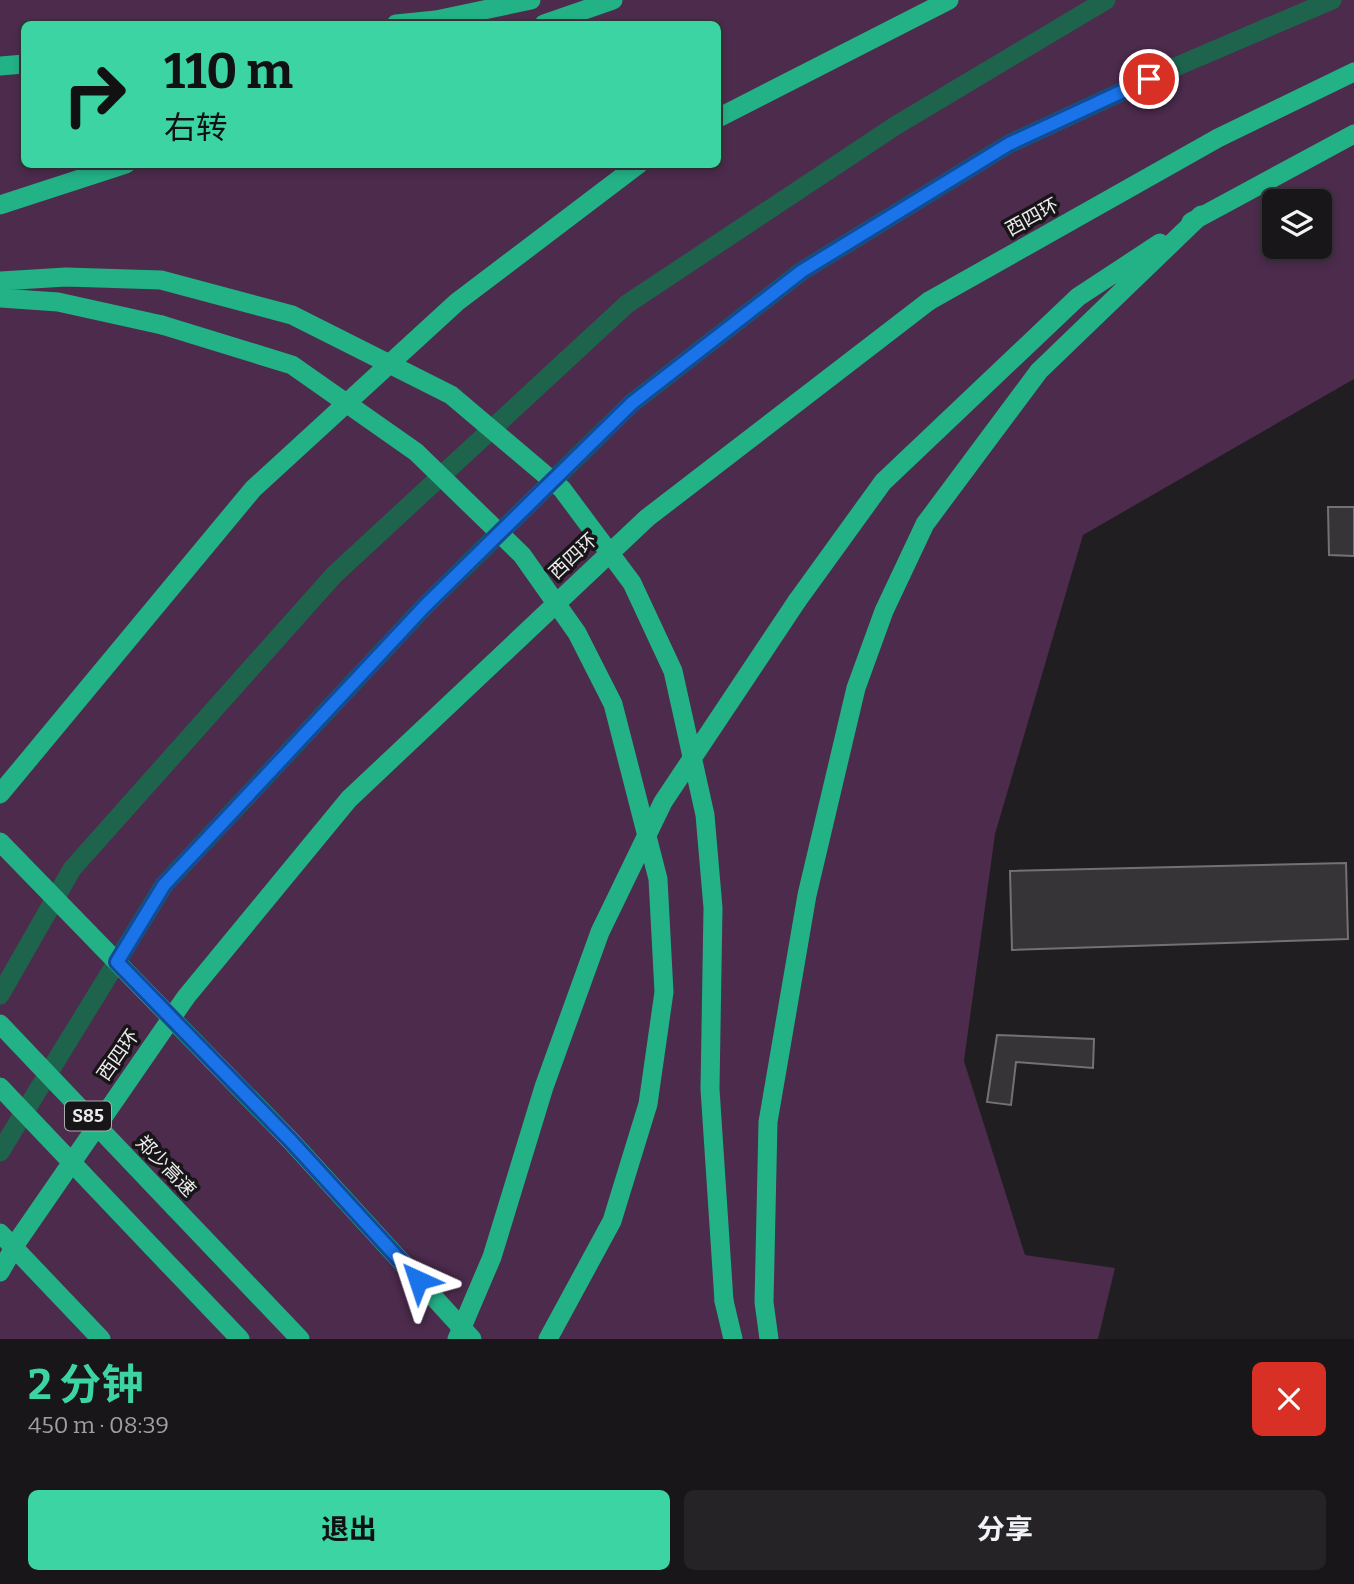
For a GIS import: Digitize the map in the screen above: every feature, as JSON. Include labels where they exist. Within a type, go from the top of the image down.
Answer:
[{"type":"highway","points":[[426,21],[531,0]]},
{"type":"highway","points":[[553,21],[613,0]]},
{"type":"highway","points":[[721,116],[949,0]]},
{"type":"highway","points":[[0,66],[21,64]]},
{"type":"highway","name":"西四环","points":[[0,1272],[19,1239],[186,997],[349,799],[647,519],[929,301],[1218,138],[1354,72]]},
{"type":"highway","points":[[457,1339],[492,1257],[544,1087],[600,932],[663,802],[797,601],[883,482],[1078,297],[1201,215],[1354,134]]},
{"type":"highway","points":[[0,205],[114,168]]},
{"type":"highway","points":[[0,794],[253,489],[457,302],[634,168]]},
{"type":"highway","points":[[769,1339],[764,1302],[768,1122],[807,895],[856,688],[884,611],[925,524],[1038,371],[1201,215]]},
{"type":"highway","points":[[0,281],[66,277],[161,280],[292,315],[451,395],[562,489],[632,583],[673,671],[705,815],[713,908],[710,1089],[724,1301],[733,1339]]},
{"type":"highway","points":[[0,298],[58,302],[162,324],[292,365],[416,452],[522,555],[577,633],[613,704],[659,879],[664,992],[648,1104],[612,1221],[548,1339]]},
{"type":"highway","points":[[0,842],[291,1141],[472,1339]]},
{"type":"highway","name":"郑少高速","points":[[0,1024],[300,1339]]},
{"type":"highway","name":"S85","points":[[0,1087],[240,1339]]},
{"type":"highway","points":[[0,1233],[101,1339]]},
{"type":"street","points":[[0,995],[72,869],[334,575],[627,304],[895,126],[1106,0]]},
{"type":"street","points":[[0,1152],[164,885],[425,606],[632,403],[802,271],[1009,144],[1173,68],[1332,0]]},
{"type":"shaded area","points":[[0,0],[1354,0],[1354,379],[1083,535],[995,834],[964,1061],[1025,1255],[1115,1268],[1098,1339],[0,1339]]},
{"type":"building","points":[[1328,507],[1354,507],[1354,556],[1329,555]]},
{"type":"building","points":[[1346,863],[1348,939],[1012,950],[1010,871]]},
{"type":"building","points":[[997,1035],[1094,1039],[1093,1068],[1016,1062],[1011,1105],[987,1102]]},
{"type":"route","points":[[418,1280],[291,1141],[117,962],[164,885],[425,606],[632,403],[802,271],[1009,144],[1149,79]]}]
